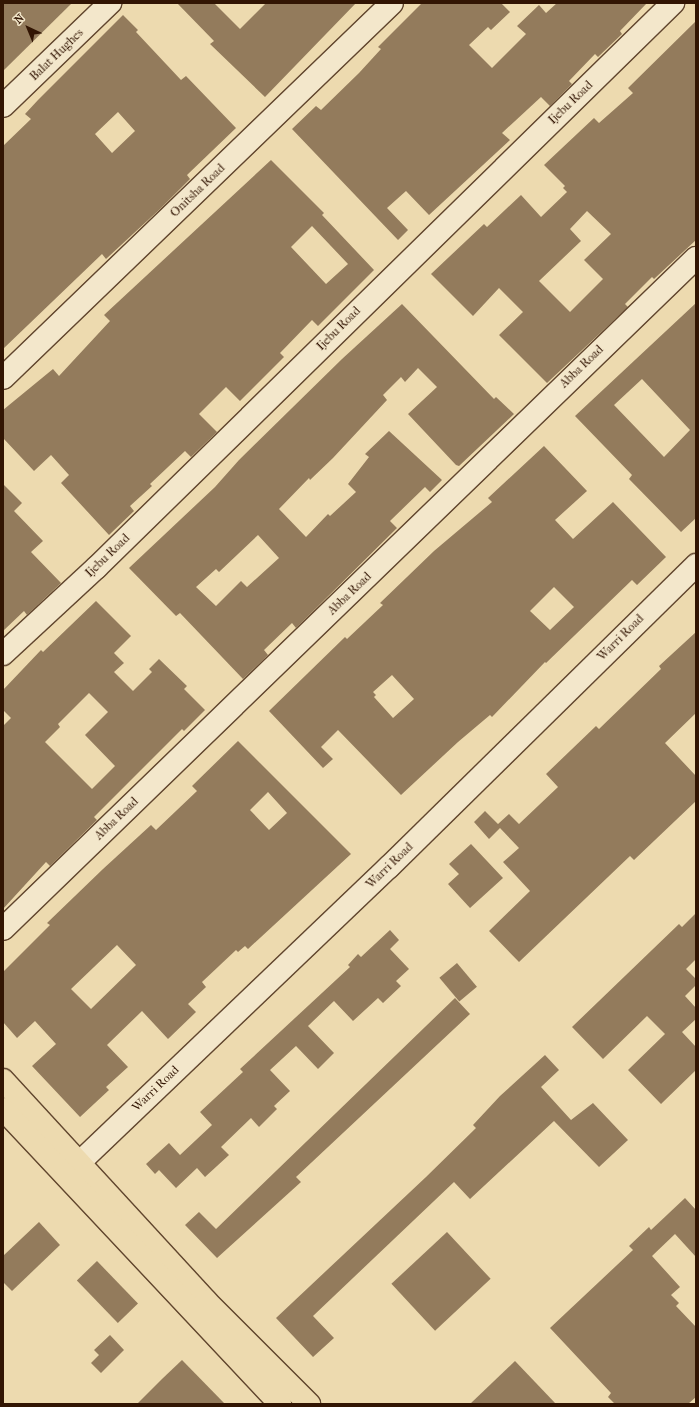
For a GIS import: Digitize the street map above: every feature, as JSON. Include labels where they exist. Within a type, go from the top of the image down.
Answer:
[{"type":"main road","points":[[3,1080],[80,1162],[206,1301],[293,1401]]},
{"type":"main road","points":[[3,1109],[293,1401]]},
{"type":"street","name":"Balat Hughes","points":[[3,106],[110,3]]},
{"type":"street","name":"Onitsha Road","points":[[3,378],[392,3]]},
{"type":"street","name":"Ijebu Road","points":[[3,654],[96,568],[673,3]]},
{"type":"street","name":"Abba Road","points":[[3,929],[696,258]]},
{"type":"street","name":"Warri Road","points":[[80,1162],[389,867],[696,565]]},
{"type":"building","points":[[3,3],[72,3],[3,71]]},
{"type":"building","points":[[177,3],[214,3],[240,29],[266,3],[356,3],[265,97],[210,44],[214,41]]},
{"type":"building","points":[[422,3],[501,3],[510,12],[491,30],[488,27],[469,45],[492,68],[526,34],[517,26],[539,5],[546,13],[557,3],[647,3],[620,31],[622,34],[598,57],[595,54],[569,81],[572,84],[550,106],[541,97],[502,133],[510,140],[429,215],[406,191],[387,208],[408,230],[398,240],[292,129],[316,106],[321,110],[359,73],[381,49],[378,47]]},
{"type":"building","points":[[123,15],[138,30],[136,32],[181,80],[186,76],[236,128],[187,175],[190,179],[160,209],[106,259],[102,254],[3,349],[3,146],[31,119],[25,114]],"holes":[[[118,112],[135,131],[112,153],[95,134]]]},
{"type":"building","points":[[696,21],[696,240],[654,279],[652,277],[625,304],[628,307],[547,383],[499,335],[523,312],[499,288],[473,316],[431,274],[484,224],[487,227],[521,195],[541,217],[567,192],[563,188],[565,186],[544,165],[594,118],[599,123],[633,93],[628,88]],"holes":[[[587,211],[611,234],[584,260],[603,279],[570,312],[539,281],[581,241],[570,229]]]},
{"type":"building","points":[[271,160],[324,213],[322,215],[374,270],[318,326],[312,320],[280,353],[284,357],[240,401],[226,387],[199,414],[217,432],[191,457],[185,451],[150,484],[152,486],[130,506],[134,511],[109,535],[61,483],[69,475],[51,455],[34,471],[3,438],[3,410],[53,369],[59,376],[110,321],[104,315]],"holes":[[[312,226],[348,264],[326,284],[291,247]]]},
{"type":"building","points":[[696,303],[696,518],[681,532],[629,479],[632,475],[575,416]],"holes":[[[642,379],[690,430],[664,457],[614,405]]]},
{"type":"building","points":[[402,304],[494,399],[496,397],[514,414],[459,466],[456,465],[408,414],[437,387],[418,368],[405,382],[401,377],[383,395],[387,400],[333,458],[310,480],[309,478],[279,509],[306,537],[328,514],[330,516],[356,492],[348,484],[369,457],[365,454],[389,431],[442,480],[430,492],[425,487],[390,521],[397,528],[296,628],[292,623],[264,650],[268,655],[243,679],[180,613],[176,616],[129,568],[215,487],[239,460],[342,359]],"holes":[[[258,535],[279,558],[247,587],[241,581],[216,606],[196,587],[216,569],[219,572]]]},
{"type":"building","points":[[544,446],[587,491],[555,520],[573,539],[613,502],[666,557],[637,585],[632,580],[546,663],[545,662],[492,717],[490,715],[458,742],[401,795],[338,730],[321,747],[333,759],[323,768],[269,711],[345,637],[347,639],[383,605],[380,603],[434,551],[492,502],[488,498]],"holes":[[[554,587],[574,607],[550,630],[530,611]],[[392,675],[414,699],[393,718],[374,697],[376,695],[373,692]]]},
{"type":"building","points":[[3,484],[22,503],[14,511],[43,541],[31,552],[61,583],[27,615],[24,611],[3,631]]},
{"type":"building","points":[[96,601],[131,636],[114,653],[124,663],[114,672],[133,691],[152,672],[149,669],[159,659],[187,686],[184,689],[205,710],[184,731],[182,729],[94,817],[97,820],[50,866],[46,862],[3,909],[3,726],[11,718],[3,710],[3,690],[41,650],[43,652]],"holes":[[[89,693],[108,712],[85,735],[115,766],[92,789],[45,742],[60,727],[58,724]]]},
{"type":"building","points":[[696,632],[696,713],[665,743],[696,776],[696,801],[634,860],[630,856],[519,962],[489,931],[530,891],[503,862],[519,848],[500,828],[489,839],[474,822],[485,811],[498,824],[509,814],[519,824],[558,787],[546,774],[596,726],[599,729],[661,669],[659,666]]},
{"type":"building","points":[[238,741],[351,854],[248,949],[245,946],[238,952],[236,950],[202,982],[206,987],[188,1004],[196,1012],[168,1039],[142,1011],[107,1045],[128,1067],[106,1087],[109,1090],[80,1117],[32,1066],[56,1044],[35,1021],[17,1038],[3,1022],[3,972],[50,925],[47,923],[103,869],[151,825],[156,830],[197,791],[192,786]],"holes":[[[268,792],[287,813],[269,830],[250,810]],[[117,945],[136,965],[91,1009],[71,989]]]},
{"type":"building","points":[[471,844],[503,878],[470,908],[448,884],[459,874],[449,864]]},
{"type":"building","points":[[696,913],[696,959],[686,969],[696,979],[696,985],[685,996],[696,1008],[696,1019],[682,1032],[696,1047],[696,1070],[661,1104],[628,1070],[665,1034],[647,1016],[603,1059],[572,1027],[679,924],[682,927]]},
{"type":"building","points":[[390,930],[399,940],[390,949],[409,969],[396,981],[401,986],[383,1003],[378,998],[353,1021],[334,1001],[308,1026],[334,1053],[318,1069],[296,1046],[270,1070],[290,1091],[274,1106],[277,1109],[259,1127],[251,1118],[221,1147],[229,1155],[205,1177],[197,1168],[176,1188],[159,1170],[155,1174],[146,1164],[169,1143],[180,1155],[212,1125],[200,1112],[243,1072],[240,1069],[350,967],[348,965],[358,954],[361,957]]},
{"type":"building","points":[[457,963],[477,987],[459,1002],[439,978]]},
{"type":"building","points":[[455,998],[470,1014],[296,1177],[301,1182],[217,1258],[185,1225],[199,1212],[216,1229]]},
{"type":"building","points":[[545,1055],[559,1070],[541,1087],[571,1120],[593,1103],[628,1140],[599,1167],[554,1121],[470,1199],[454,1182],[313,1316],[334,1338],[313,1357],[276,1318],[426,1177],[476,1128],[473,1125],[500,1096]]},
{"type":"building","points":[[685,1198],[696,1210],[696,1257],[675,1234],[652,1256],[680,1287],[671,1295],[679,1303],[676,1306],[696,1327],[696,1397],[688,1404],[615,1404],[608,1397],[611,1393],[550,1328],[633,1250],[629,1246],[649,1227],[651,1230]]},
{"type":"building","points":[[39,1222],[60,1245],[12,1291],[3,1282],[3,1256]]},
{"type":"building","points":[[447,1232],[491,1279],[435,1331],[391,1284]]},
{"type":"building","points":[[97,1261],[138,1303],[118,1323],[77,1280]]},
{"type":"building","points":[[110,1335],[124,1350],[101,1373],[91,1363],[99,1355],[94,1350]]},
{"type":"building","points":[[182,1360],[225,1404],[137,1404],[162,1379]]},
{"type":"building","points":[[515,1361],[556,1404],[470,1404]]}]
